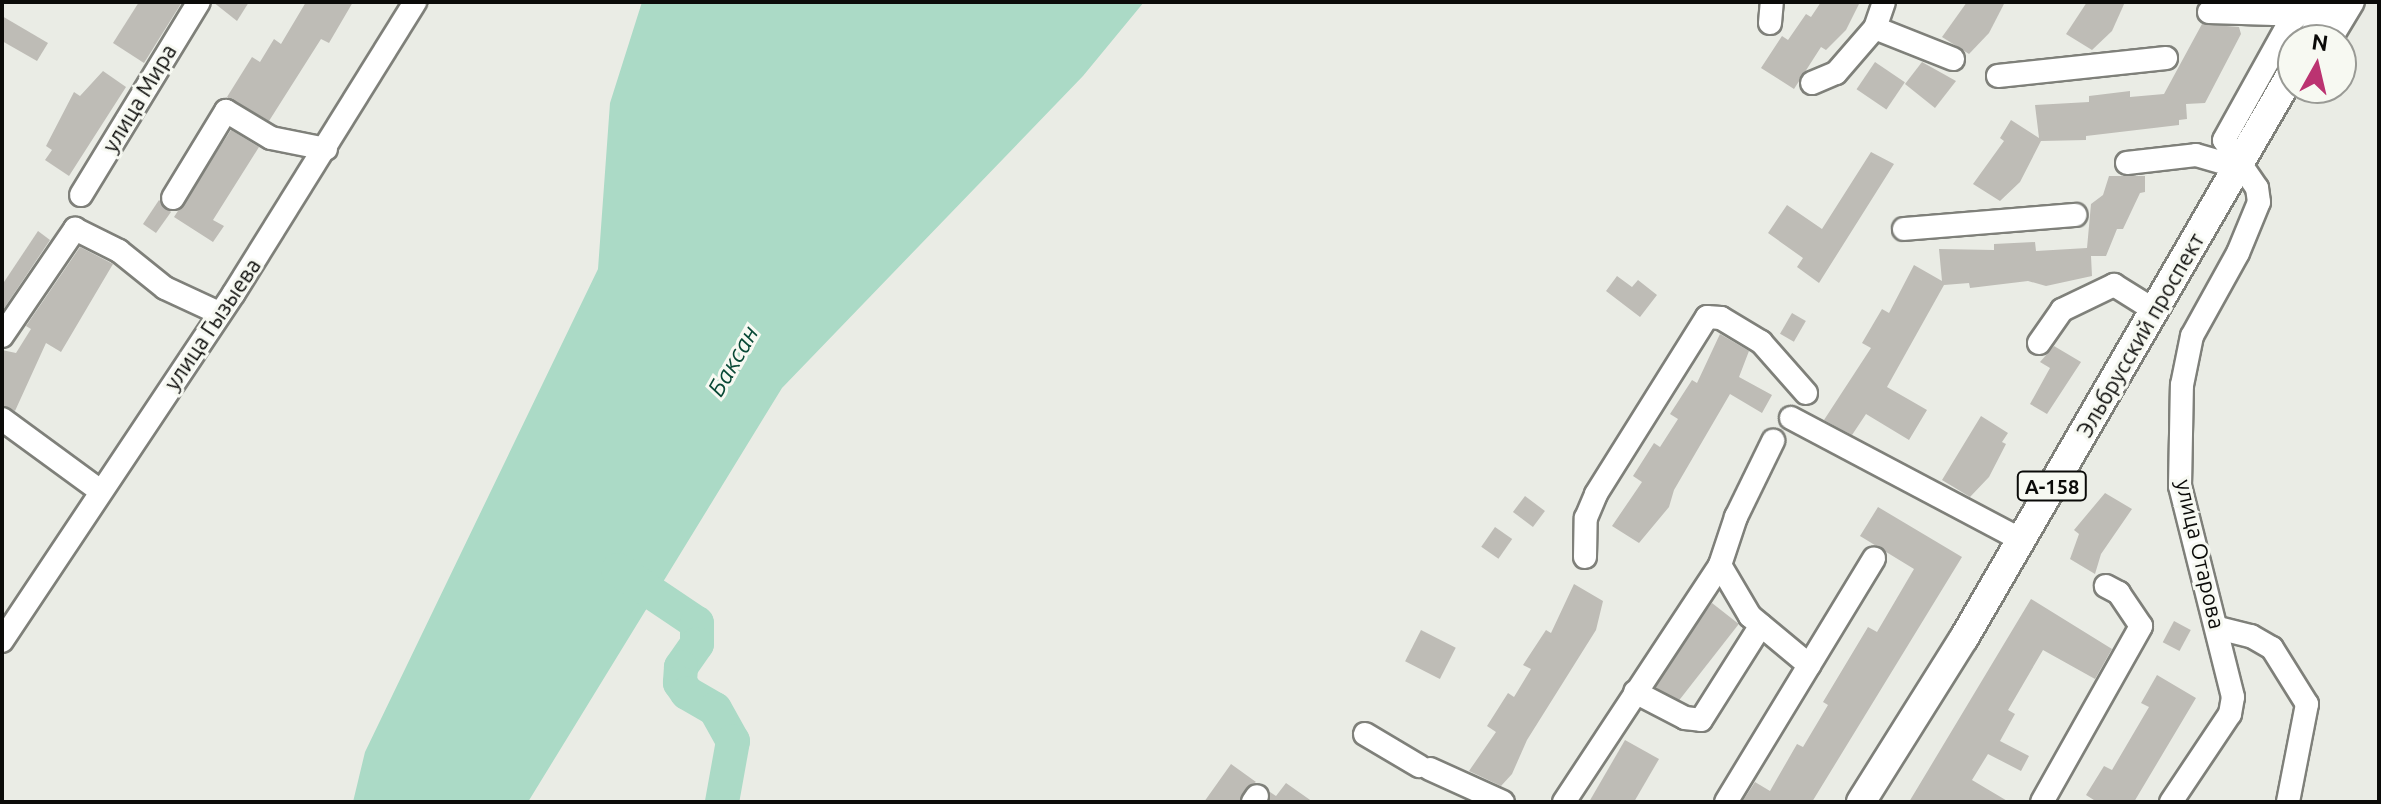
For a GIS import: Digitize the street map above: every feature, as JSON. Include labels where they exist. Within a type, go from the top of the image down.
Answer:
[{"type":"main road","points":[[2317,24],[2326,3]]},
{"type":"main road","name":"Эльбрусский проспект","points":[[1861,802],[2021,540],[2277,100]]},
{"type":"street","name":"улица Мира","points":[[81,195],[199,2]]},
{"type":"street","name":"улица Гызыева","points":[[2,641],[326,149],[415,2]]},
{"type":"street","points":[[1812,83],[1836,73],[1875,28],[1884,2]]},
{"type":"street","points":[[2209,12],[2274,14],[2326,3]]},
{"type":"street","points":[[2326,3],[2328,24]]},
{"type":"street","points":[[2238,167],[2224,140],[2289,23],[2326,3]]},
{"type":"street","points":[[1875,28],[1953,59]]},
{"type":"street","points":[[1998,76],[2166,58]]},
{"type":"street","points":[[173,198],[226,111],[271,138],[326,149]]},
{"type":"street","points":[[2127,163],[2196,155],[2238,167]]},
{"type":"street","name":"улица Отарова","points":[[2171,802],[2230,714],[2232,681],[2180,486],[2182,385],[2192,336],[2238,253],[2259,202],[2257,188],[2238,167]]},
{"type":"street","points":[[1904,229],[2075,215]]},
{"type":"street","points":[[2,336],[75,229],[119,251],[165,288],[219,313]]},
{"type":"street","points":[[2039,343],[2062,310],[2114,285],[2154,310]]},
{"type":"street","points":[[1585,557],[1586,518],[1596,494],[1707,317],[1721,318],[1761,342],[1806,393]]},
{"type":"street","points":[[1791,418],[2021,540]]},
{"type":"street","points":[[2,419],[99,490]]},
{"type":"street","points":[[1564,802],[1720,565],[1736,517],[1773,441]]},
{"type":"street","points":[[1726,802],[1874,559]]},
{"type":"street","points":[[1720,565],[1743,606],[1809,665]]},
{"type":"street","points":[[2042,802],[2141,626],[2119,593],[2106,586]]},
{"type":"street","points":[[1635,692],[1685,718],[1701,720],[1761,625]]},
{"type":"street","points":[[2218,628],[2251,636],[2272,648],[2307,704],[2288,802]]},
{"type":"street","points":[[1365,734],[1425,767],[1503,802]]},
{"type":"water","name":"Баксан","points":[[642,2],[1144,2],[1083,76],[782,388],[528,802],[353,802],[365,752],[598,269],[610,103]]},
{"type":"building","points":[[139,2],[182,2],[144,63],[113,43]]},
{"type":"building","points":[[213,2],[249,2],[237,21]]},
{"type":"building","points":[[306,2],[353,2],[329,43],[321,39],[269,121],[227,97],[252,57],[260,62],[274,39],[281,44]]},
{"type":"building","points":[[1821,2],[1860,2],[1846,30],[1826,50],[1821,47],[1794,89],[1761,68],[1782,36],[1788,40],[1806,14],[1811,17]]},
{"type":"building","points":[[1967,2],[2005,2],[1989,33],[1969,54],[1942,37]]},
{"type":"building","points":[[2087,2],[2125,2],[2112,31],[2092,50],[2066,34]]},
{"type":"building","points":[[2,16],[48,43],[37,61],[2,41]]},
{"type":"building","points":[[2202,24],[2239,27],[2241,34],[2205,103],[2186,104],[2187,119],[2179,120],[2179,125],[2086,136],[2086,140],[2041,141],[2020,182],[2000,201],[1973,184],[2004,141],[2000,138],[2011,120],[2039,138],[2035,105],[2089,102],[2089,96],[2130,91],[2130,97],[2164,94]]},
{"type":"building","points":[[1875,62],[1905,82],[1886,109],[1857,89]]},
{"type":"building","points":[[1922,62],[1956,81],[1935,108],[1905,84]]},
{"type":"building","points":[[103,71],[126,87],[69,176],[45,160],[52,150],[46,146],[74,92],[80,96]]},
{"type":"building","points":[[231,130],[259,147],[213,220],[224,226],[213,242],[174,217]]},
{"type":"building","points":[[1871,152],[1894,164],[1819,283],[1797,267],[1803,258],[1768,233],[1787,205],[1822,229]]},
{"type":"building","points":[[2109,176],[2145,176],[2145,192],[2140,193],[2123,229],[2117,229],[2106,256],[2091,256],[2092,276],[2046,286],[2028,281],[1970,288],[1969,283],[1944,285],[1887,387],[1927,410],[1909,440],[1866,414],[1852,435],[1824,420],[1871,348],[1862,343],[1882,309],[1889,313],[1914,265],[1942,281],[1939,249],[1994,250],[1994,244],[2035,242],[2036,251],[2087,248],[2091,204],[2103,195]]},
{"type":"building","points":[[159,200],[171,212],[156,233],[143,224]]},
{"type":"building","points":[[38,231],[50,240],[3,310],[2,285]]},
{"type":"building","points":[[80,247],[113,264],[61,352],[46,343],[15,411],[2,405],[2,350],[16,353],[31,329],[26,326]]},
{"type":"building","points":[[1617,276],[1632,287],[1638,280],[1657,295],[1640,317],[1606,291]]},
{"type":"building","points":[[1792,313],[1806,321],[1794,342],[1780,334]]},
{"type":"building","points":[[1720,334],[1749,351],[1739,377],[1772,395],[1762,413],[1730,394],[1674,490],[1669,507],[1639,543],[1612,526],[1642,482],[1633,476],[1654,443],[1660,447],[1678,419],[1670,414],[1692,380],[1697,383]]},
{"type":"building","points":[[2054,346],[2081,362],[2047,414],[2030,404],[2050,368],[2040,362]]},
{"type":"building","points":[[1981,416],[2008,433],[2002,442],[2006,444],[1989,477],[1970,497],[1942,480]]},
{"type":"building","points":[[2105,493],[2132,509],[2101,554],[2095,574],[2070,559],[2079,534],[2074,530]]},
{"type":"building","points":[[1525,496],[1545,511],[1533,527],[1513,512]]},
{"type":"building","points":[[1878,507],[1962,557],[1812,802],[1742,802],[1755,782],[1770,791],[1797,744],[1803,747],[1828,705],[1823,702],[1868,627],[1877,632],[1914,569],[1860,536]]},
{"type":"building","points":[[1495,527],[1512,539],[1498,559],[1481,547]]},
{"type":"building","points":[[1574,584],[1603,601],[1596,630],[1527,740],[1512,774],[1501,786],[1469,771],[1496,732],[1487,726],[1508,693],[1514,697],[1531,669],[1523,665],[1546,630],[1551,633]]},
{"type":"building","points":[[2031,599],[2112,649],[2095,679],[2043,650],[2008,710],[2015,714],[2000,741],[2029,756],[2021,771],[1988,754],[1972,780],[2009,802],[1909,802]]},
{"type":"building","points":[[1712,603],[1739,624],[1677,704],[1650,683]]},
{"type":"building","points":[[2174,621],[2191,630],[2180,651],[2163,642]]},
{"type":"building","points":[[1421,630],[1456,648],[1440,679],[1405,661]]},
{"type":"building","points":[[2157,675],[2196,698],[2134,802],[2097,802],[2086,795],[2104,766],[2112,770],[2149,707],[2141,703]]},
{"type":"building","points":[[1625,740],[1659,759],[1634,802],[1589,802]]},
{"type":"building","points":[[1231,764],[1256,782],[1246,788],[1239,802],[1204,802]]},
{"type":"building","points":[[1286,783],[1313,802],[1269,802],[1270,792],[1276,796]]},
{"type":"waterway","points":[[618,570],[697,623],[697,644],[681,667],[680,683],[687,693],[715,709],[733,741],[722,802]]}]
